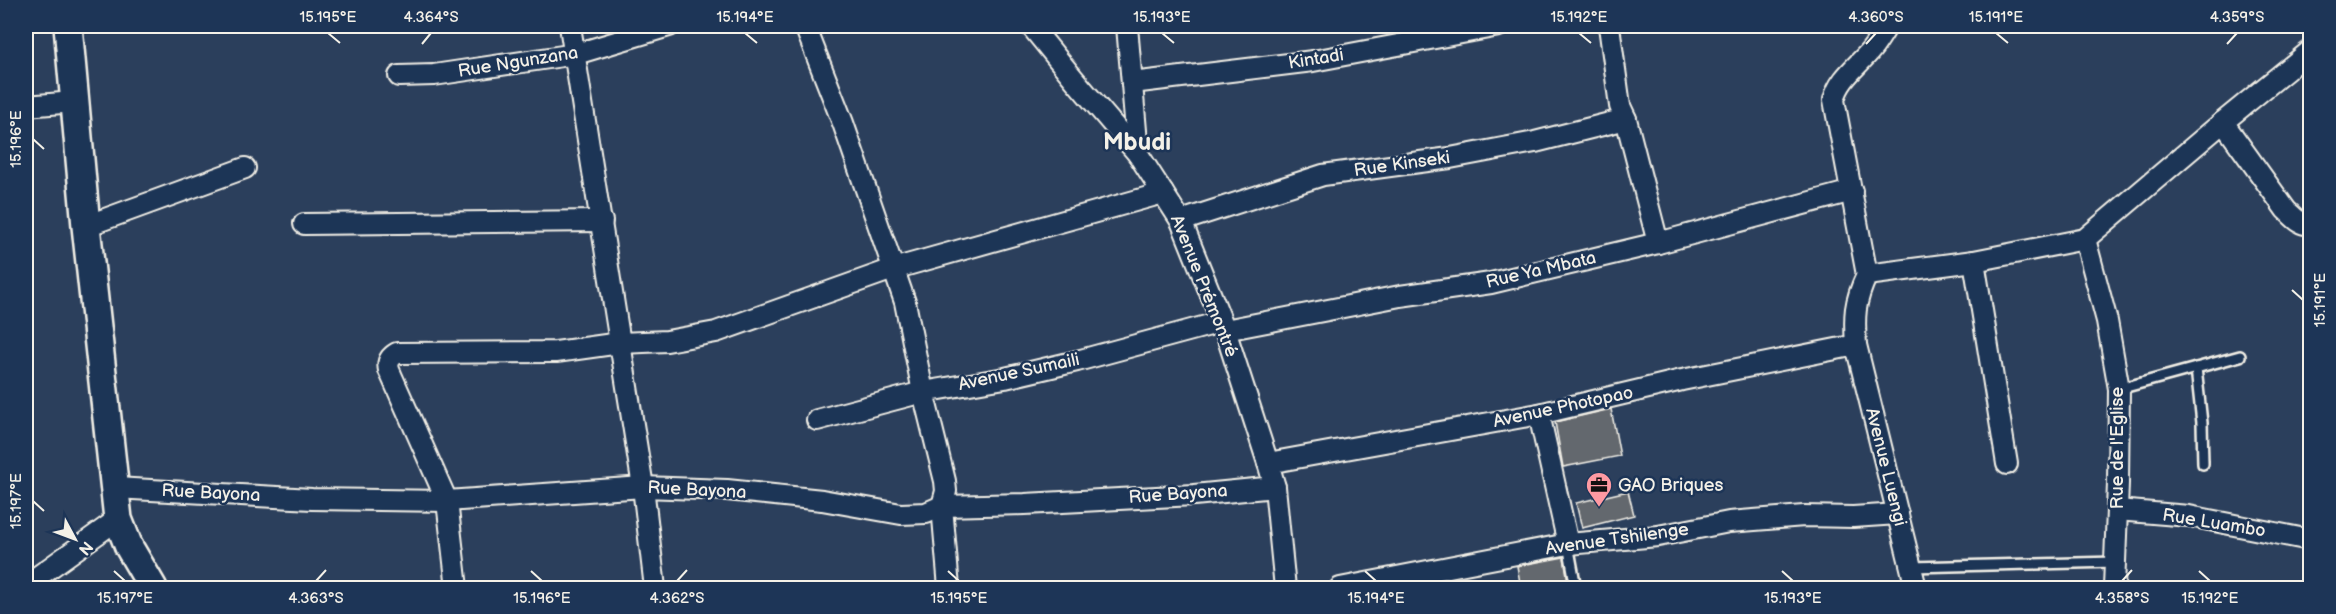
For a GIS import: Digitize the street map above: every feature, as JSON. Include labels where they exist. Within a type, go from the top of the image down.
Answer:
[{"type":"street","points":[[68,26],[86,226],[118,519],[129,547],[153,588]]},
{"type":"street","points":[[570,26],[643,487],[655,588]]},
{"type":"street","name":"Rue Ngunzana","points":[[399,76],[435,75],[576,54],[669,26]]},
{"type":"street","points":[[805,26],[843,123],[910,323],[923,392],[945,481],[946,491],[942,506],[949,588]]},
{"type":"street","name":"Avenue Prémontré","points":[[1031,26],[1138,154],[1181,220],[1223,326],[1275,487],[1285,588]]},
{"type":"street","points":[[1127,26],[1138,154]]},
{"type":"street","name":"Kintadi","points":[[1132,83],[1313,61],[1499,26]]},
{"type":"street","points":[[1609,26],[1620,106],[1626,119],[1658,243]]},
{"type":"street","points":[[1887,26],[1872,49],[1846,76],[1836,91],[1834,100],[1868,275],[1974,261],[2085,239],[2310,51]]},
{"type":"street","points":[[26,106],[74,102]]},
{"type":"street","name":"Rue Kinseki","points":[[1181,220],[1323,175],[1450,158],[1535,142],[1626,119]]},
{"type":"street","points":[[2223,122],[2286,210],[2296,220],[2306,225],[2310,224]]},
{"type":"street","points":[[86,226],[245,168]]},
{"type":"street","name":"Rue Ya Mbata","points":[[1223,326],[1491,283],[1658,243],[1852,191]]},
{"type":"street","points":[[457,588],[447,501],[389,370],[391,357],[397,354],[556,352],[620,343],[667,341],[716,332],[893,269],[1163,193]]},
{"type":"street","points":[[304,224],[602,221]]},
{"type":"street","name":"Rue de l'Eglise","points":[[2085,239],[2107,321],[2119,389],[2114,588]]},
{"type":"street","points":[[1974,261],[2007,464]]},
{"type":"street","name":"Avenue Luengi","points":[[1868,275],[1858,294],[1854,317],[1856,345],[1916,588]]},
{"type":"street","name":"Avenue Sumaili","points":[[817,420],[923,392],[1005,378],[1223,326]]},
{"type":"street","name":"Avenue Photopao","points":[[1268,463],[1539,414],[1682,380],[1856,345]]},
{"type":"street","points":[[1539,414],[1568,544]]},
{"type":"street","name":"Rue Bayona","points":[[115,488],[312,499],[447,501],[643,487],[751,492],[822,500],[901,514],[926,513],[942,506],[1194,495],[1275,487]]},
{"type":"street","name":"Rue Luambo","points":[[2117,510],[2189,516],[2310,540]]},
{"type":"street","name":"Avenue Tshilenge","points":[[1340,588],[1568,544],[1658,537],[1729,522],[1804,516],[1854,517],[1898,514]]},
{"type":"street","points":[[26,585],[118,519]]},
{"type":"lane","points":[[2119,389],[2240,356]]},
{"type":"lane","points":[[2196,368],[2202,423],[2203,464]]},
{"type":"lane","points":[[1568,544],[1576,588]]},
{"type":"lane","points":[[1911,567],[2116,562]]},
{"type":"building","points":[[1611,409],[1620,456],[1563,467],[1555,422]]},
{"type":"building","points":[[1628,491],[1634,515],[1582,528],[1576,503]]},
{"type":"building","points":[[1564,557],[1569,588],[1521,588],[1517,566]]},
{"type":"place","name":"GAO Briques","points":[[1599,508]]},
{"type":"district","name":"Mbudi","points":[[1137,142]]}]
